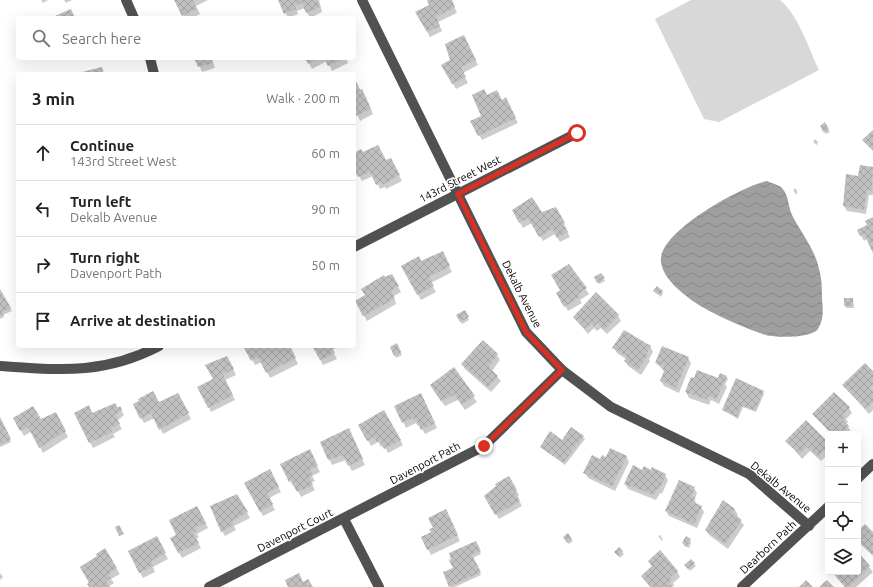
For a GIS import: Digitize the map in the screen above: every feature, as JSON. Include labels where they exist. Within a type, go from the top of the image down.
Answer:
[{"type":"street","points":[[126,0],[133,16]]},
{"type":"street","name":"Dekalb Avenue","points":[[362,0],[526,332],[562,370],[612,407],[749,474],[809,526]]},
{"type":"street","points":[[150,60],[154,72]]},
{"type":"street","name":"143rd Street West","points":[[356,246],[577,133]]},
{"type":"street","points":[[0,366],[65,370],[85,368],[118,363],[154,348]]},
{"type":"street","name":"Davenport Path","points":[[344,519],[484,446],[562,370]]},
{"type":"street","points":[[861,475],[873,464]]},
{"type":"street","name":"Dearborn Path","points":[[742,587],[825,510]]},
{"type":"street","name":"Davenport Court","points":[[209,587],[344,519],[379,587]]},
{"type":"shaded area","points":[[691,0],[780,0],[798,23],[819,70],[719,122],[704,119],[655,19]]},
{"type":"water","points":[[767,181],[780,186],[784,190],[792,215],[811,248],[820,273],[823,307],[821,322],[818,329],[814,332],[802,336],[778,337],[766,335],[724,318],[701,306],[681,292],[666,276],[662,266],[661,261],[664,249],[673,237],[687,224],[722,201],[739,192]]},
{"type":"building","points":[[174,0],[193,0],[197,9],[182,16]]},
{"type":"building","points":[[278,0],[317,0],[320,7],[306,13],[302,3],[295,6],[296,9],[284,14]]},
{"type":"building","points":[[427,0],[452,0],[455,7],[436,17],[440,26],[427,32],[415,12],[429,5]]},
{"type":"building","points":[[71,9],[74,16],[55,16]]},
{"type":"building","points":[[464,35],[476,60],[461,67],[466,77],[452,84],[441,65],[450,60],[445,44]]},
{"type":"building","points":[[195,60],[212,60],[213,63],[198,67]]},
{"type":"building","points":[[306,60],[316,60],[308,64]]},
{"type":"building","points":[[325,60],[341,60],[328,66]]},
{"type":"building","points":[[102,67],[103,72],[82,72]]},
{"type":"building","points":[[356,81],[360,90],[362,89],[371,109],[356,116]]},
{"type":"building","points":[[484,89],[487,95],[497,90],[502,100],[506,97],[516,118],[478,136],[470,121],[481,116],[472,95]]},
{"type":"building","points":[[825,122],[829,129],[824,133],[820,126]]},
{"type":"building","points":[[873,130],[873,151],[862,140]]},
{"type":"building","points":[[378,145],[386,160],[391,158],[400,175],[382,185],[381,182],[376,185],[370,172],[358,177],[356,173],[356,152],[361,149],[363,152]]},
{"type":"building","points":[[860,165],[873,167],[872,191],[867,190],[864,210],[843,206],[846,174],[858,176]]},
{"type":"building","points":[[532,197],[542,212],[556,207],[565,223],[563,225],[568,232],[557,238],[552,229],[539,237],[528,218],[519,223],[512,210]]},
{"type":"building","points":[[873,217],[873,253],[864,234],[860,236],[857,230],[867,225],[865,221]]},
{"type":"building","points":[[443,251],[450,266],[429,277],[434,286],[417,295],[401,266],[419,256],[421,261]]},
{"type":"building","points":[[569,264],[587,288],[578,294],[580,297],[564,307],[556,293],[560,290],[551,275]]},
{"type":"building","points":[[601,273],[605,278],[597,283],[594,277]]},
{"type":"building","points":[[392,274],[399,286],[392,290],[394,299],[363,316],[356,303],[356,300],[365,295],[361,289],[384,275],[385,277]]},
{"type":"building","points":[[657,286],[663,291],[659,295],[653,291]]},
{"type":"building","points":[[0,289],[11,308],[3,312],[4,315],[0,317]]},
{"type":"building","points":[[596,292],[619,315],[604,330],[597,323],[594,327],[591,324],[585,329],[573,317]]},
{"type":"building","points":[[844,298],[853,298],[853,306],[844,306]]},
{"type":"building","points":[[465,310],[469,317],[460,322],[456,315]]},
{"type":"building","points":[[624,330],[651,346],[646,354],[648,355],[638,370],[624,361],[627,357],[612,348]]},
{"type":"building","points":[[483,340],[498,354],[489,367],[498,376],[488,387],[461,364]]},
{"type":"building","points":[[397,343],[401,352],[394,356],[390,347]]},
{"type":"building","points":[[662,346],[689,357],[676,388],[660,381],[664,371],[664,366],[655,363]]},
{"type":"building","points":[[244,348],[291,348],[296,358],[266,373],[258,357],[251,361]]},
{"type":"building","points":[[313,348],[332,348],[335,353],[320,360]]},
{"type":"building","points":[[227,356],[234,369],[223,375],[233,395],[208,408],[197,387],[213,379],[205,365]]},
{"type":"building","points":[[865,363],[873,371],[873,384],[869,388],[873,392],[873,402],[866,409],[842,385]]},
{"type":"building","points":[[454,367],[475,396],[462,405],[454,395],[441,401],[430,385]]},
{"type":"building","points":[[697,370],[718,378],[720,373],[727,376],[716,399],[708,396],[707,400],[685,392],[691,377],[694,378]]},
{"type":"building","points":[[736,378],[764,391],[755,410],[741,406],[737,417],[722,410]]},
{"type":"building","points":[[153,391],[159,402],[178,393],[189,413],[159,430],[151,413],[140,419],[133,404],[139,401],[138,399]]},
{"type":"building","points":[[834,392],[850,407],[843,414],[846,416],[843,420],[849,426],[844,431],[829,431],[812,414]]},
{"type":"building","points":[[421,393],[435,423],[421,430],[416,420],[414,421],[413,418],[402,423],[394,406]]},
{"type":"building","points":[[115,403],[118,408],[120,406],[122,410],[115,415],[120,424],[111,428],[112,432],[89,443],[74,413],[89,405],[92,413]]},
{"type":"building","points":[[33,406],[41,419],[56,412],[66,431],[39,448],[28,427],[20,431],[13,418]]},
{"type":"building","points":[[384,410],[401,440],[384,449],[380,441],[377,442],[374,437],[367,441],[358,425]]},
{"type":"building","points":[[0,417],[11,439],[0,445]]},
{"type":"building","points":[[806,420],[825,439],[825,449],[818,456],[807,447],[799,454],[785,441]]},
{"type":"building","points":[[571,427],[584,436],[563,463],[540,447],[550,431],[562,440]]},
{"type":"building","points":[[349,428],[363,459],[348,466],[343,455],[328,460],[320,442]]},
{"type":"building","points":[[610,448],[627,456],[612,486],[583,473],[592,455],[600,459],[602,455],[606,457]]},
{"type":"building","points":[[310,449],[318,466],[310,470],[313,475],[309,477],[313,485],[297,492],[291,480],[289,482],[280,464]]},
{"type":"building","points":[[633,465],[642,470],[644,466],[651,470],[652,467],[666,474],[659,490],[657,489],[654,495],[624,484]]},
{"type":"building","points":[[270,469],[279,487],[267,493],[273,504],[260,512],[244,483]]},
{"type":"building","points":[[509,476],[517,490],[515,491],[520,501],[495,515],[484,496],[496,486],[495,484]]},
{"type":"building","points":[[679,480],[695,487],[691,496],[695,497],[693,502],[702,506],[694,524],[665,511]]},
{"type":"building","points":[[237,494],[248,512],[232,521],[234,525],[221,532],[210,506]]},
{"type":"building","points":[[723,500],[735,509],[733,513],[742,520],[725,544],[705,530]]},
{"type":"building","points":[[197,506],[206,523],[195,528],[197,531],[193,533],[199,543],[178,553],[170,538],[176,535],[169,520]]},
{"type":"building","points":[[446,509],[458,535],[427,550],[421,537],[431,532],[429,529],[433,528],[428,518]]},
{"type":"building","points":[[865,524],[873,532],[873,555],[861,543],[861,528]]},
{"type":"building","points":[[119,525],[124,534],[119,536],[115,527]]},
{"type":"building","points":[[568,533],[572,539],[567,543],[563,537]]},
{"type":"building","points":[[157,536],[166,553],[151,561],[153,566],[139,573],[128,551]]},
{"type":"building","points":[[686,536],[691,539],[687,546],[682,543]]},
{"type":"building","points":[[476,541],[481,551],[472,555],[481,572],[449,587],[443,572],[453,568],[449,560],[451,559],[449,553]]},
{"type":"building","points":[[619,547],[623,551],[618,556],[614,552]]},
{"type":"building","points":[[105,548],[117,568],[109,574],[111,578],[106,581],[110,587],[89,587],[87,584],[89,583],[80,567],[97,556],[96,554]]},
{"type":"building","points":[[660,550],[678,571],[670,577],[672,580],[669,582],[673,587],[651,587],[641,576],[652,566],[648,561]]},
{"type":"building","points":[[861,556],[870,566],[861,575]]},
{"type":"building","points":[[691,559],[695,563],[688,569],[684,565]]},
{"type":"building","points":[[299,573],[303,582],[308,579],[313,587],[288,587],[285,580]]},
{"type":"building","points":[[835,575],[861,575],[848,587],[845,587]]},
{"type":"building","points":[[806,580],[813,587],[799,587]]},
{"type":"building","points":[[827,580],[834,587],[819,587]]},
{"type":"route","points":[[484,446],[562,370],[526,332],[458,194],[577,133]]}]
